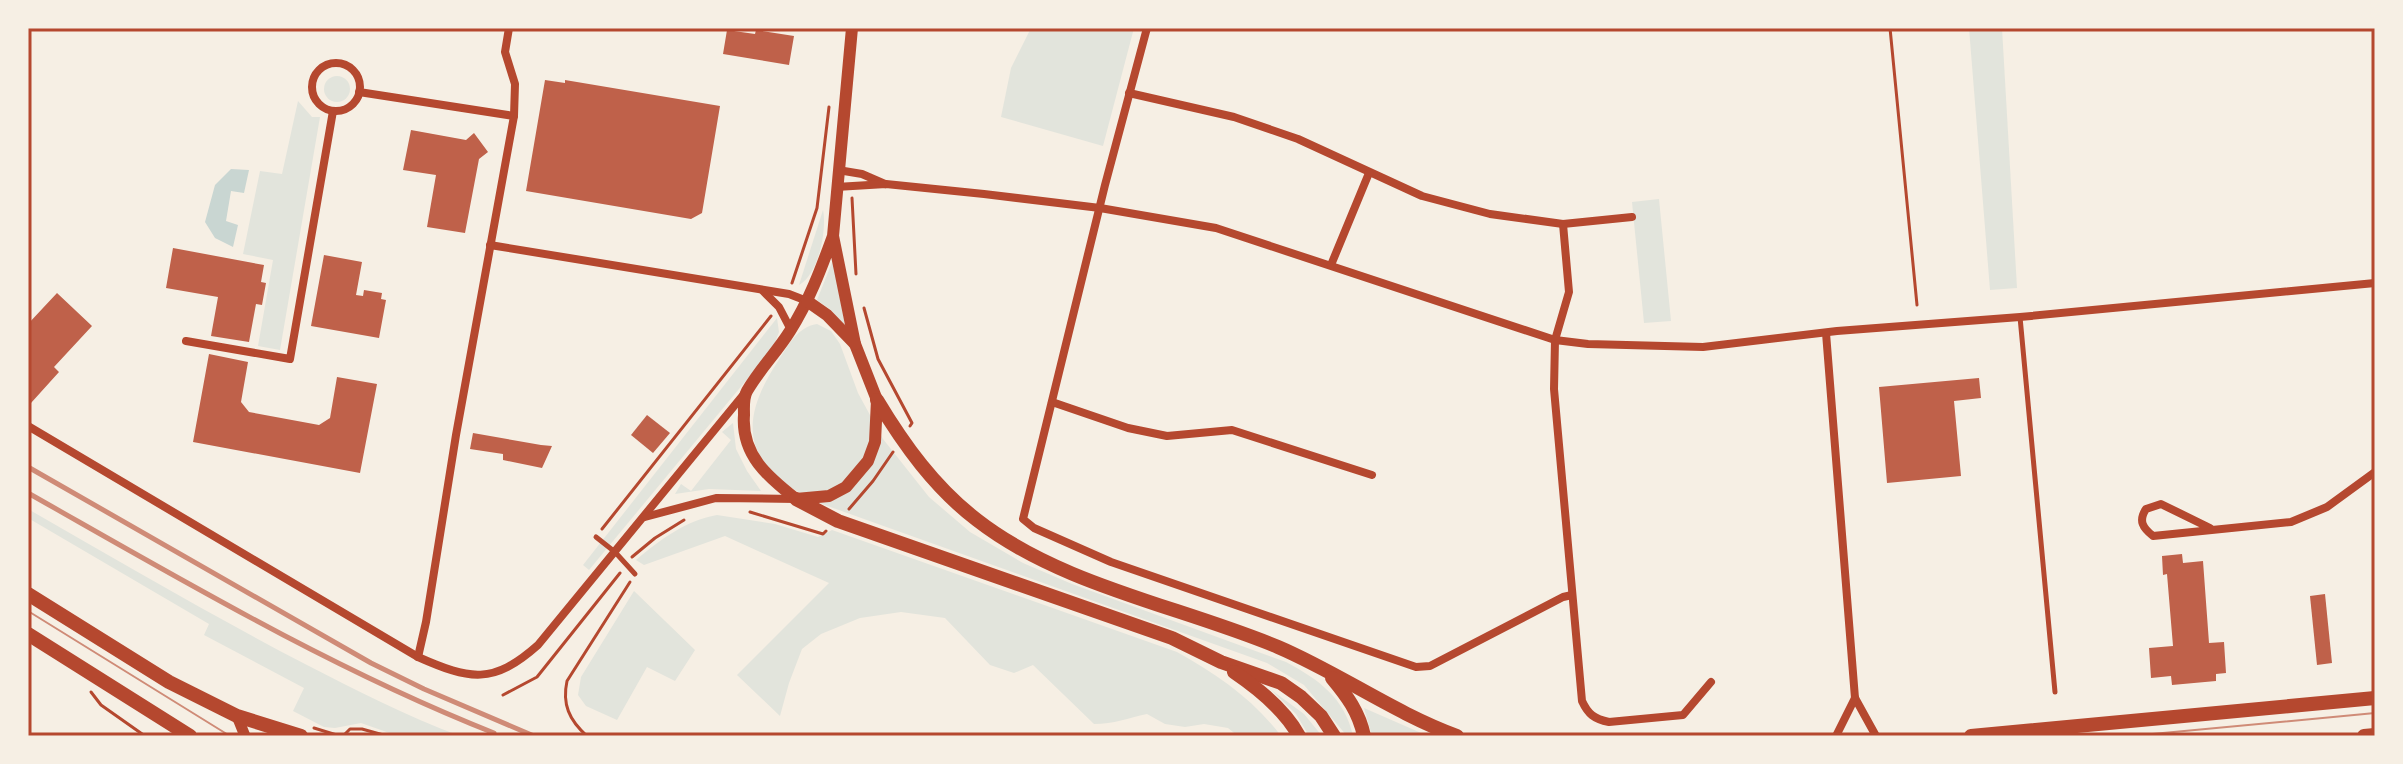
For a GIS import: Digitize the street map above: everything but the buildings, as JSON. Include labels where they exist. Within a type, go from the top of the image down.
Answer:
[{"type":"main road","points":[[852,28],[833,236],[855,344],[877,400],[901,440],[929,474],[977,520],[1020,548],[1083,577],[1245,633],[1457,736]]},
{"type":"main road","points":[[833,236],[807,301],[791,330],[745,394],[743,423],[750,451],[769,478],[796,499],[838,521],[1172,638],[1221,662],[1281,683],[1321,716],[1334,736]]},
{"type":"main road","points":[[807,301],[827,315],[855,344]]},
{"type":"main road","points":[[796,499],[829,496],[846,487],[857,475],[868,461],[875,442],[877,400]]},
{"type":"main road","points":[[28,594],[134,662],[237,716],[301,736]]},
{"type":"main road","points":[[28,634],[190,736]]},
{"type":"main road","points":[[1221,662],[1255,686],[1293,724],[1299,736]]},
{"type":"main road","points":[[1326,671],[1348,697],[1361,720],[1364,736]]},
{"type":"main road","points":[[1971,736],[2375,698]]},
{"type":"main road","points":[[2364,736],[2375,735]]},
{"type":"street","points":[[418,657],[514,116],[515,84],[505,52],[509,28]]},
{"type":"street","points":[[1147,28],[1023,519],[1034,528],[1111,562],[1416,667],[1430,666],[1572,595]]},
{"type":"street","points":[[342,64],[351,69],[360,84],[359,92],[350,107],[333,111],[322,107],[314,97],[312,84],[319,70],[342,64]]},
{"type":"street","points":[[359,92],[514,116]]},
{"type":"street","points":[[1129,93],[1234,117],[1298,139],[1422,196],[1490,214],[1563,224],[1632,217]]},
{"type":"street","points":[[186,341],[290,359],[333,111]]},
{"type":"street","points":[[838,170],[862,174],[886,184]]},
{"type":"street","points":[[1331,265],[1369,173]]},
{"type":"street","points":[[836,187],[886,184],[1100,208],[1216,228],[1555,340],[1588,344],[1703,347],[2375,283]]},
{"type":"street","points":[[1563,224],[1569,292],[1555,340],[1554,389],[1582,701],[1587,713],[1609,722],[1683,715],[1711,682]]},
{"type":"street","points":[[490,245],[789,294],[807,301]]},
{"type":"street","points":[[762,291],[779,307],[791,330]]},
{"type":"street","points":[[1826,333],[1855,698],[1876,736]]},
{"type":"street","points":[[28,426],[418,657],[465,675],[483,675],[518,663],[538,645],[745,394]]},
{"type":"street","points":[[1052,402],[1128,428],[1167,436],[1232,430],[1372,475]]},
{"type":"street","points":[[2210,528],[2161,504],[2146,509],[2141,519],[2142,525],[2153,536],[2210,528],[2262,526],[2309,516],[2375,472]]},
{"type":"street","points":[[662,495],[673,509]]},
{"type":"street","points":[[644,518],[716,498],[796,499]]},
{"type":"street","points":[[1836,736],[1855,698]]},
{"type":"street","points":[[237,716],[245,736]]},
{"type":"lane","points":[[2020,317],[2055,692]]},
{"type":"lane","points":[[596,537],[635,574]]},
{"type":"path","points":[[1890,28],[1917,305]]},
{"type":"path","points":[[789,294],[817,208],[830,98]]},
{"type":"path","points":[[852,188],[858,287]]},
{"type":"path","points":[[862,302],[878,359],[912,423]]},
{"type":"path","points":[[596,537],[779,307]]},
{"type":"path","points":[[742,511],[755,512],[823,534]]},
{"type":"path","points":[[503,695],[537,677],[626,564],[655,538],[694,517]]},
{"type":"path","points":[[587,736],[570,718],[566,707],[564,692],[567,681],[635,574]]},
{"type":"path","points":[[89,689],[101,705],[145,736]]},
{"type":"path","points":[[321,731],[341,736],[350,729],[362,729],[387,736]]},
{"type":"shaded area","points":[[1031,28],[1134,28],[1103,146],[1001,117],[1011,68]]},
{"type":"shaded area","points":[[1969,28],[2002,28],[2017,288],[1990,290]]},
{"type":"shaded area","points":[[337,76],[346,80],[350,89],[346,98],[337,102],[328,98],[324,89],[328,80]]},
{"type":"shaded area","points":[[298,101],[312,117],[320,117],[280,350],[258,346],[273,260],[243,254],[260,171],[282,174]]},
{"type":"shaded area","points":[[231,169],[249,170],[244,193],[231,191],[226,221],[238,225],[233,247],[215,238],[205,222],[215,185]]},
{"type":"shaded area","points":[[1659,199],[1671,321],[1644,323],[1632,202]]},
{"type":"shaded area","points":[[823,210],[820,250],[812,271],[799,285]]},
{"type":"shaded area","points":[[833,260],[845,325],[817,300]]},
{"type":"shaded area","points":[[777,318],[779,332],[773,348],[589,570],[583,565]]},
{"type":"shaded area","points":[[817,324],[831,331],[840,344],[858,393],[883,439],[929,497],[970,532],[1023,563],[1072,584],[1286,662],[1309,675],[1337,700],[1353,736],[1347,736],[1304,685],[1267,663],[822,504],[783,482],[759,454],[754,439],[755,409],[768,377],[789,343],[804,329]]},
{"type":"shaded area","points":[[733,423],[736,449],[761,491],[709,489],[675,494],[681,484],[691,491],[731,440],[722,432]]},
{"type":"shaded area","points":[[28,509],[305,664],[460,736],[398,736],[361,723],[324,727],[293,711],[304,688],[204,635],[209,624],[28,518]]},
{"type":"shaded area","points":[[717,515],[775,524],[818,537],[832,530],[1177,652],[1234,689],[1259,710],[1281,736],[1238,736],[1228,728],[1204,724],[1185,727],[1165,724],[1147,714],[1094,724],[1033,665],[1014,673],[990,665],[945,618],[901,612],[860,618],[821,634],[802,649],[780,716],[737,675],[829,583],[725,536],[644,565],[636,560],[674,532]]},
{"type":"shaded area","points":[[634,591],[695,650],[675,681],[647,667],[617,720],[586,706],[578,695],[581,677]]},
{"type":"shaded area","points":[[1270,689],[1304,714],[1322,736],[1309,736],[1296,714]]},
{"type":"shaded area","points":[[1364,708],[1428,736],[1372,736]]},
{"type":"tram line","points":[[28,611],[230,736]]},
{"type":"tram line","points":[[2131,736],[2375,713]]},
{"type":"railway","points":[[28,467],[371,663],[534,736]]},
{"type":"railway","points":[[28,493],[315,652],[494,733]]}]
